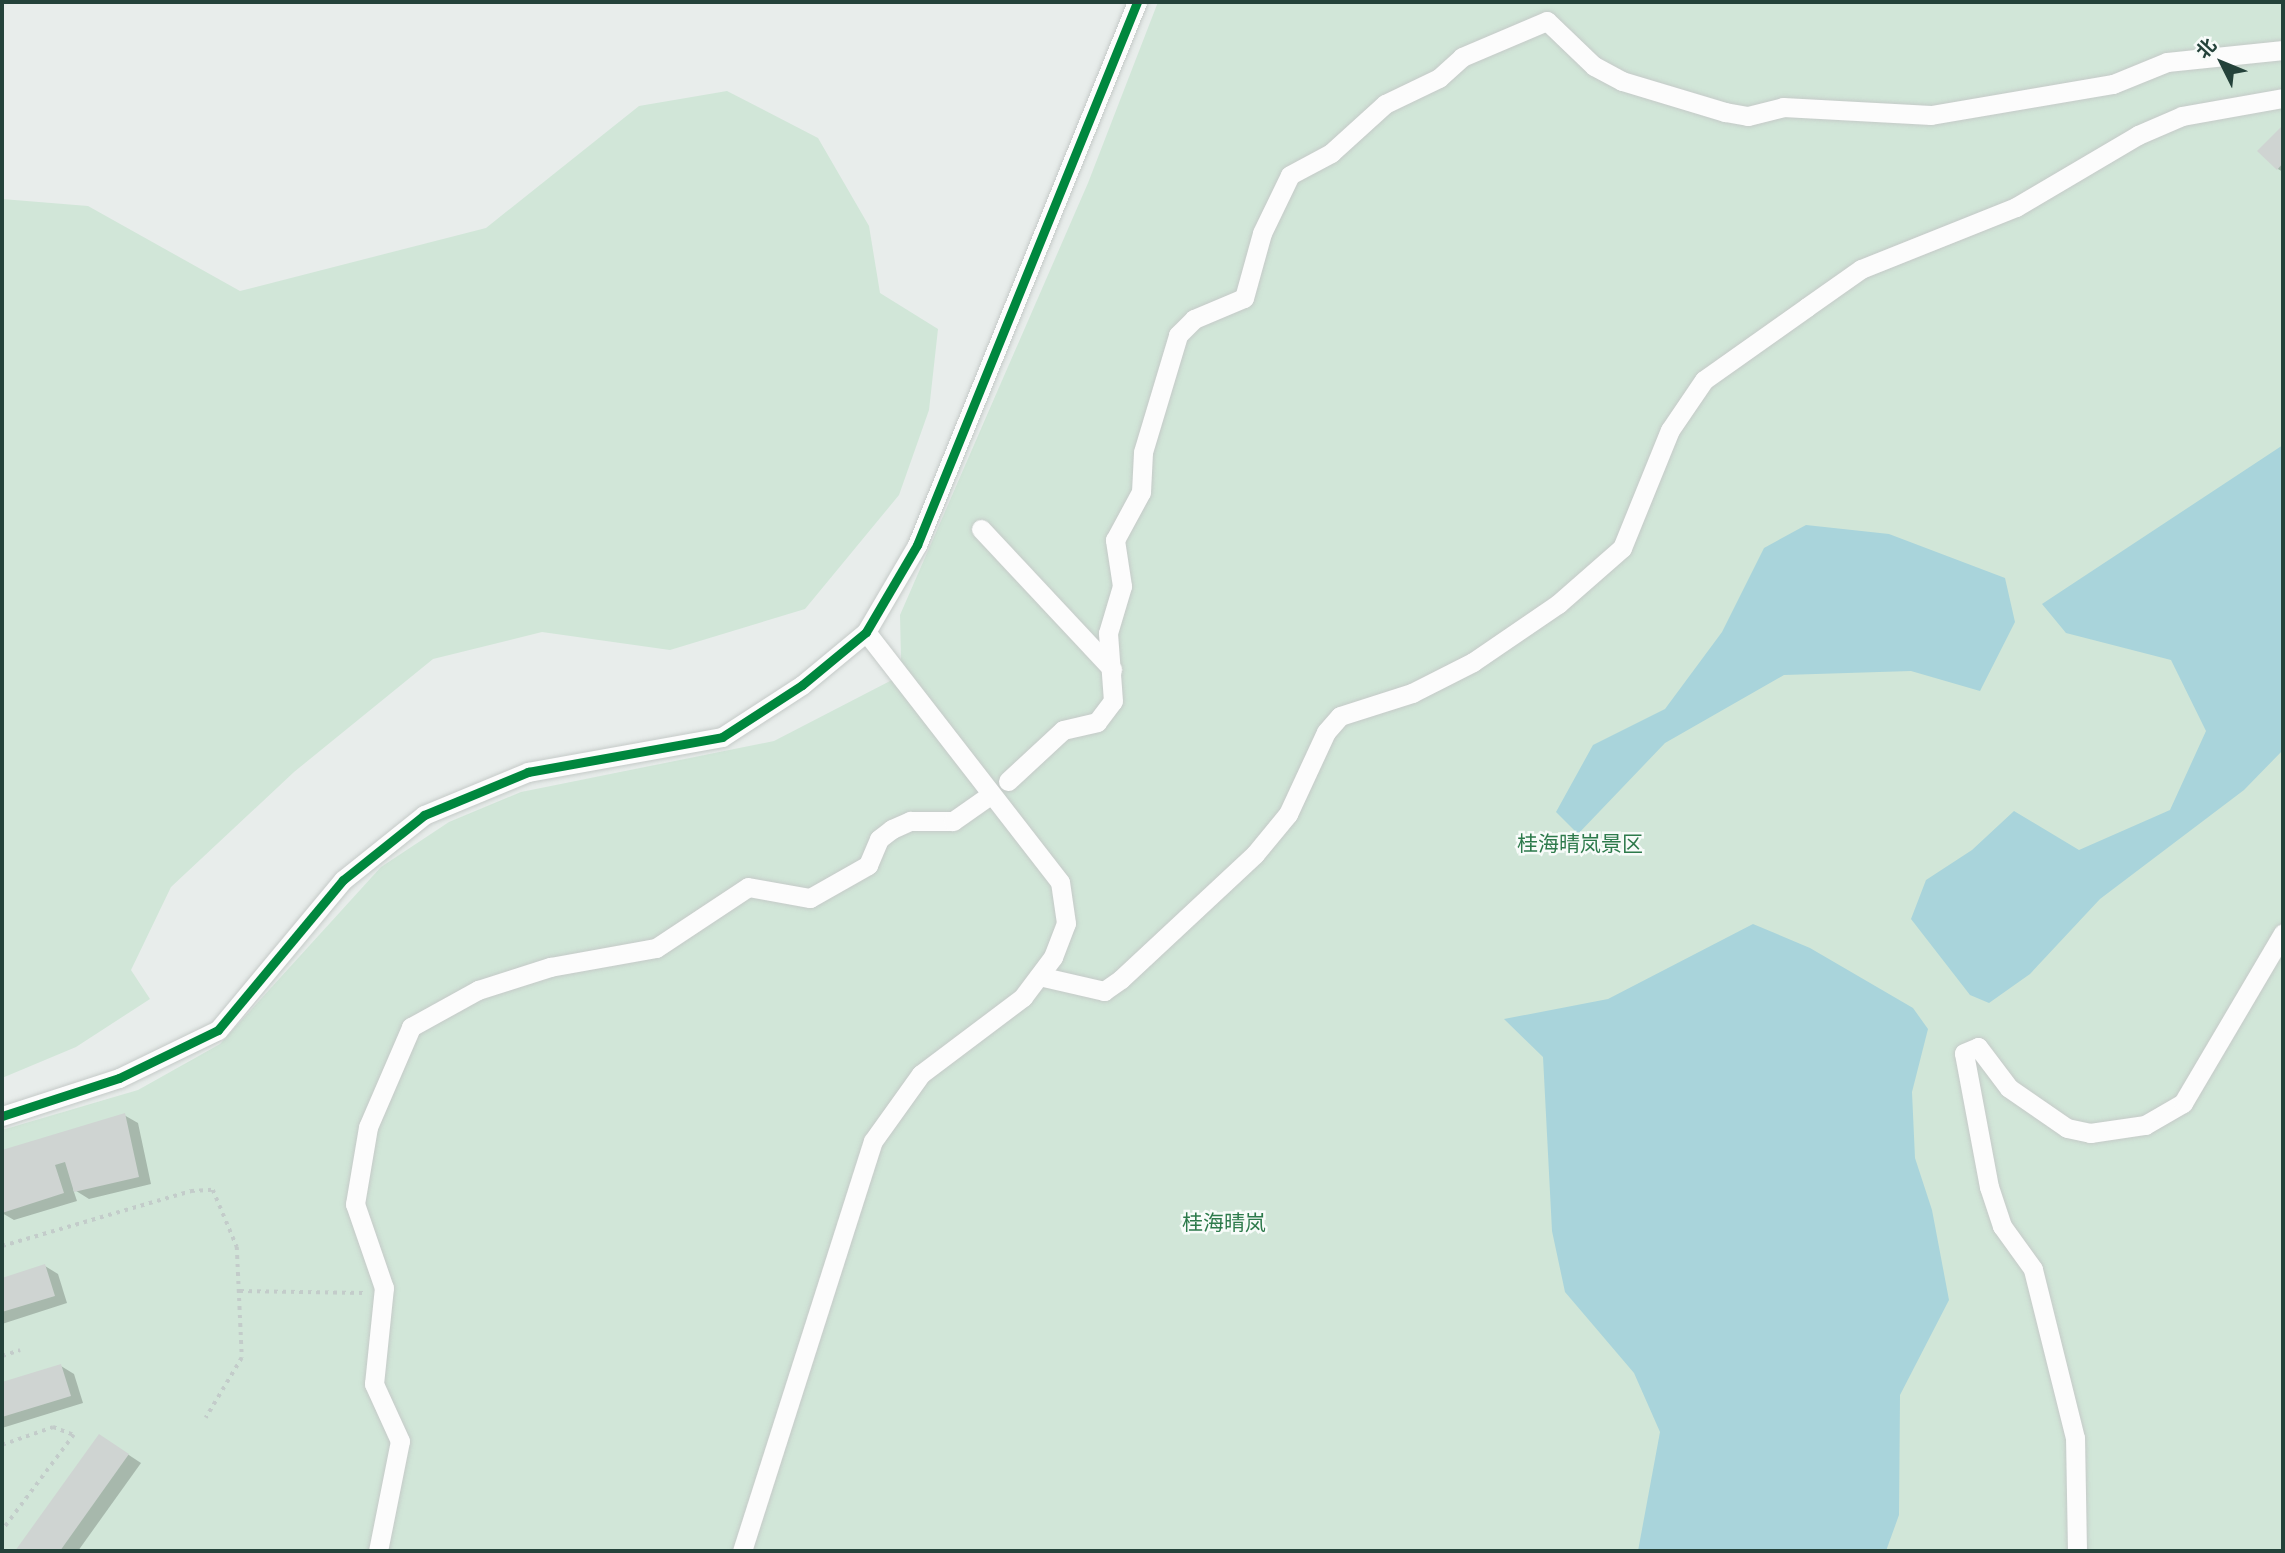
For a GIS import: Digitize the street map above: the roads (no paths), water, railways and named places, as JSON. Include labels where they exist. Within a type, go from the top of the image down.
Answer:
[{"type":"street","points":[[2,1116],[119,1078],[218,1030],[343,880],[424,815],[527,772],[722,737],[802,685],[866,632],[917,545],[1137,2]]},
{"type":"street","points":[[1008,780],[1063,730],[1103,717],[1113,701],[1108,633],[1122,586],[1115,540],[1142,492],[1143,452],[1173,345],[1194,319],[1244,298],[1262,233],[1290,175],[1331,153],[1385,103],[1439,78],[1462,57],[1547,21],[1594,66],[1622,82],[1725,112],[1748,116],[1783,107],[1931,115],[2113,84],[2167,62],[2283,50]]},
{"type":"street","points":[[1039,975],[1104,991],[1121,979],[1255,854],[1287,814],[1340,716],[1412,693],[1473,662],[1558,604],[1622,548],[1670,430],[1703,380],[1861,269],[2016,207],[2148,130],[2182,116],[2283,98]]},
{"type":"street","points":[[981,529],[1112,669]]},
{"type":"street","points":[[742,1551],[873,1141],[921,1074],[1023,997],[1039,975],[1066,922],[1060,882],[866,632]]},
{"type":"street","points":[[378,1551],[401,1449],[374,1384],[384,1294],[374,1246],[355,1204],[368,1127],[390,1064],[419,1019],[478,990],[550,967],[656,948],[748,887],[810,898],[868,865],[879,839],[892,829],[909,821],[953,821],[984,799]]},
{"type":"street","points":[[2077,1551],[2076,1438],[2033,1269],[2002,1226],[1989,1187],[1964,1053],[1978,1047],[2010,1088],[2067,1128],[2090,1133],[2146,1125],[2183,1103],[2283,933]]},
{"type":"water","points":[[2283,445],[2283,750],[2244,790],[2100,899],[2030,974],[1989,1003],[1970,995],[1911,919],[1926,880],[1972,850],[2014,811],[2079,850],[2170,810],[2206,731],[2171,660],[2066,633],[2042,604]]},
{"type":"water","points":[[1806,525],[1889,534],[2005,578],[2015,622],[1980,691],[1911,671],[1784,675],[1665,743],[1578,834],[1556,812],[1593,745],[1665,709],[1722,632],[1764,548]]},
{"type":"water","points":[[1753,924],[1810,948],[1913,1008],[1928,1029],[1912,1092],[1915,1158],[1932,1210],[1949,1300],[1900,1395],[1899,1515],[1886,1551],[1638,1551],[1660,1432],[1634,1373],[1565,1292],[1552,1231],[1543,1057],[1504,1019],[1608,999]]},
{"type":"park label","name":"桂海晴岚景区","points":[[1580,844]]},
{"type":"park label","name":"桂海晴岚","points":[[1224,1223]]}]
